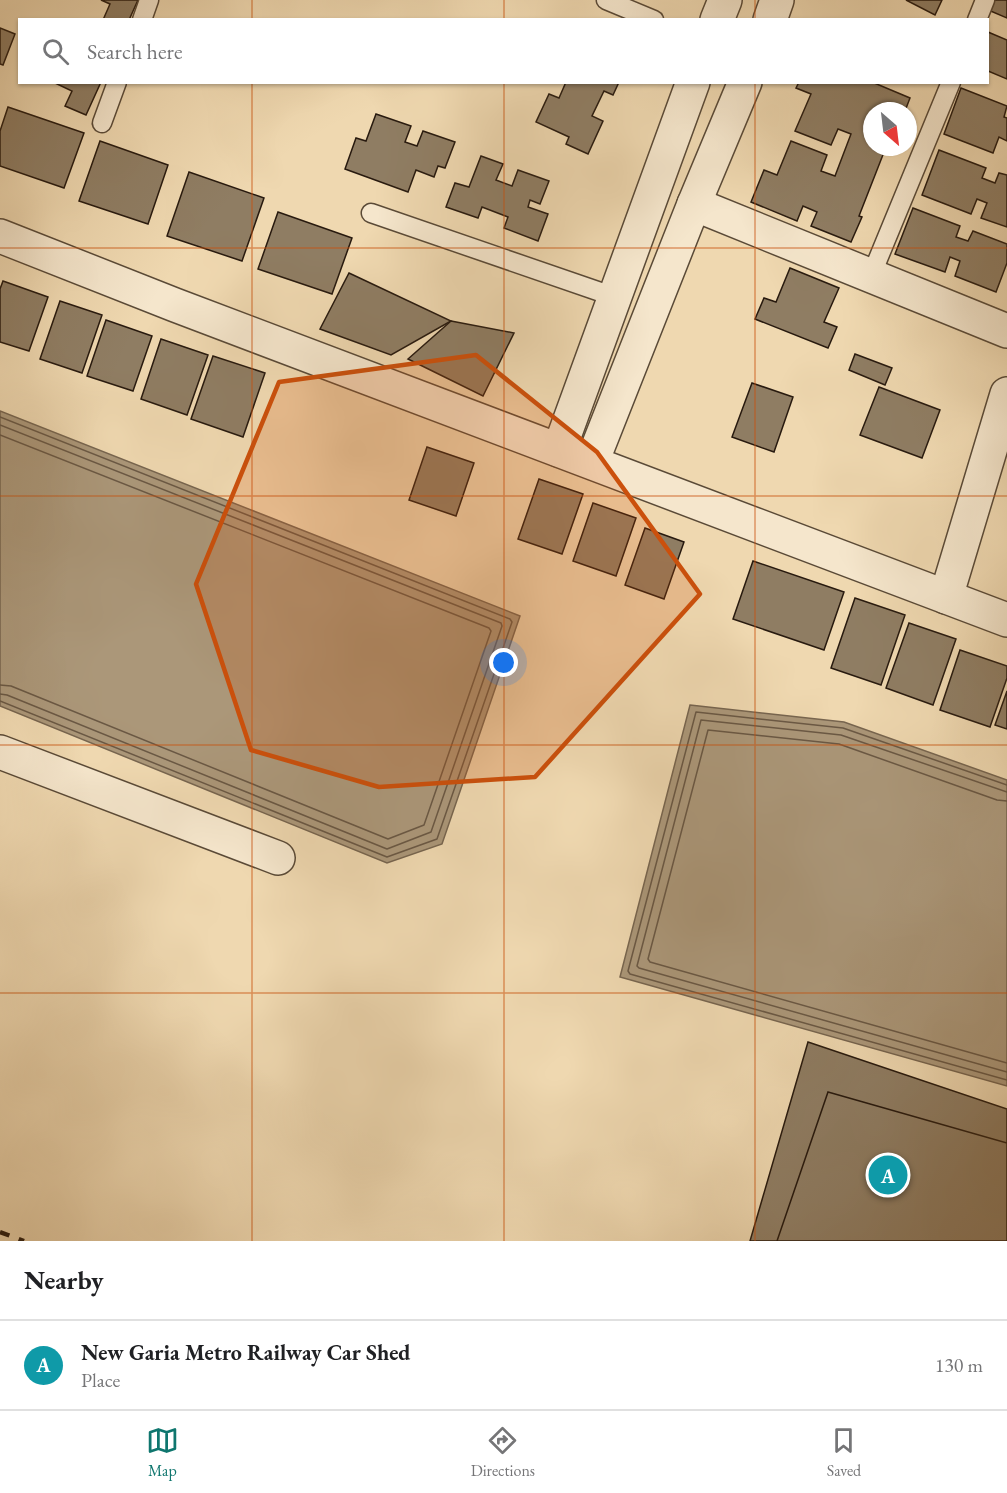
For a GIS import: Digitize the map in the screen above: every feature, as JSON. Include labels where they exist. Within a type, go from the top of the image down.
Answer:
[{"type":"street","points":[[718,18],[725,0]]},
{"type":"street","points":[[771,18],[777,0]]},
{"type":"street","points":[[559,450],[692,84]]},
{"type":"street","points":[[592,462],[744,84]]},
{"type":"street","points":[[694,204],[1007,331]]},
{"type":"street","points":[[0,236],[175,305],[1007,620]]},
{"type":"street","points":[[946,597],[1007,394]]},
{"type":"street","points":[[0,752],[279,858]]},
{"type":"lane","points":[[143,18],[149,0]]},
{"type":"lane","points":[[606,0],[649,18]]},
{"type":"lane","points":[[978,18],[985,0]]},
{"type":"lane","points":[[102,123],[116,84]]},
{"type":"lane","points":[[871,276],[950,84]]},
{"type":"lane","points":[[371,213],[615,297]]},
{"type":"highlighted area","points":[[476,355],[597,452],[700,594],[535,777],[379,787],[251,750],[196,584],[279,382]]},
{"type":"water","points":[[0,411],[520,616],[442,844],[387,863],[0,706]]},
{"type":"water","points":[[690,705],[844,722],[1007,780],[1007,1086],[620,977]]},
{"type":"building","points":[[101,0],[138,0],[130,18],[104,18],[110,4]]},
{"type":"building","points":[[906,0],[942,0],[935,15]]},
{"type":"building","points":[[989,0],[1007,0],[1007,18],[986,9]]},
{"type":"building","points":[[0,28],[15,34],[3,65],[0,64]]},
{"type":"building","points":[[989,32],[1007,40],[1007,79],[989,71]]},
{"type":"building","points":[[57,84],[100,84],[86,115],[65,106],[72,91]]},
{"type":"building","points":[[565,84],[618,84],[613,95],[604,91],[592,116],[603,121],[588,154],[566,144],[569,137],[536,122],[549,94],[559,98]]},
{"type":"building","points":[[798,84],[877,84],[910,98],[908,102],[863,102],[863,156],[882,156],[851,242],[811,226],[817,212],[803,206],[797,221],[751,202],[764,170],[777,175],[791,141],[827,155],[821,171],[835,176],[851,134],[838,129],[831,145],[795,131],[811,94],[796,88]]},
{"type":"building","points":[[961,88],[1007,106],[1004,117],[1007,118],[1007,141],[999,137],[993,153],[944,134]]},
{"type":"building","points":[[8,107],[84,133],[64,188],[0,166],[0,131]]},
{"type":"building","points":[[376,114],[411,126],[405,142],[417,146],[423,131],[455,142],[445,168],[438,166],[434,177],[416,170],[408,192],[345,169],[356,138],[366,141]]},
{"type":"building","points":[[100,141],[168,165],[148,224],[79,201]]},
{"type":"building","points":[[939,150],[986,168],[982,178],[995,183],[999,173],[1007,175],[1007,227],[981,218],[987,203],[977,199],[971,214],[922,195]]},
{"type":"building","points":[[481,156],[503,164],[496,180],[512,186],[518,170],[549,181],[540,204],[530,200],[528,207],[548,214],[538,241],[504,228],[508,217],[482,207],[478,218],[446,207],[455,183],[469,187]]},
{"type":"building","points":[[189,172],[264,198],[242,261],[167,236]]},
{"type":"building","points":[[913,208],[960,226],[956,237],[968,241],[973,231],[1007,244],[1007,263],[996,292],[955,276],[960,261],[950,257],[945,272],[895,254]]},
{"type":"building","points":[[278,212],[352,238],[332,294],[258,269]]},
{"type":"building","points":[[790,268],[839,288],[824,322],[837,327],[828,348],[755,319],[764,298],[776,302]]},
{"type":"building","points":[[349,273],[451,321],[391,355],[320,329]]},
{"type":"building","points":[[3,281],[48,297],[29,351],[0,342],[0,289]]},
{"type":"building","points":[[60,301],[102,315],[82,373],[40,359]]},
{"type":"building","points":[[106,320],[152,336],[133,391],[87,376]]},
{"type":"building","points":[[451,321],[514,333],[483,396],[408,359]]},
{"type":"building","points":[[161,339],[208,355],[187,415],[141,399]]},
{"type":"building","points":[[855,354],[892,368],[885,385],[849,370]]},
{"type":"building","points":[[213,356],[265,373],[243,437],[191,419]]},
{"type":"building","points":[[752,383],[793,397],[774,452],[732,437]]},
{"type":"building","points":[[879,387],[940,410],[922,458],[860,435]]},
{"type":"building","points":[[427,447],[474,463],[456,516],[409,500]]},
{"type":"building","points":[[539,479],[583,494],[562,554],[518,539]]},
{"type":"building","points":[[593,503],[636,518],[616,576],[573,561]]},
{"type":"building","points":[[645,528],[684,542],[664,599],[625,585]]},
{"type":"building","points":[[753,561],[844,592],[824,650],[733,619]]},
{"type":"building","points":[[855,598],[905,615],[881,685],[831,668]]},
{"type":"building","points":[[909,623],[956,639],[933,705],[886,688]]},
{"type":"building","points":[[960,650],[1007,666],[1007,678],[990,727],[940,710]]},
{"type":"building","points":[[1007,691],[1007,729],[995,725]]},
{"type":"building","points":[[808,1042],[1007,1109],[1007,1241],[750,1241]]},
{"type":"building","points":[[828,1092],[1007,1143],[1007,1241],[777,1241]]},
{"type":"railway","points":[[0,1232],[24,1241]]},
{"type":"place","name":"New Garia Metro Railway Car Shed","points":[[888,1175]]}]
